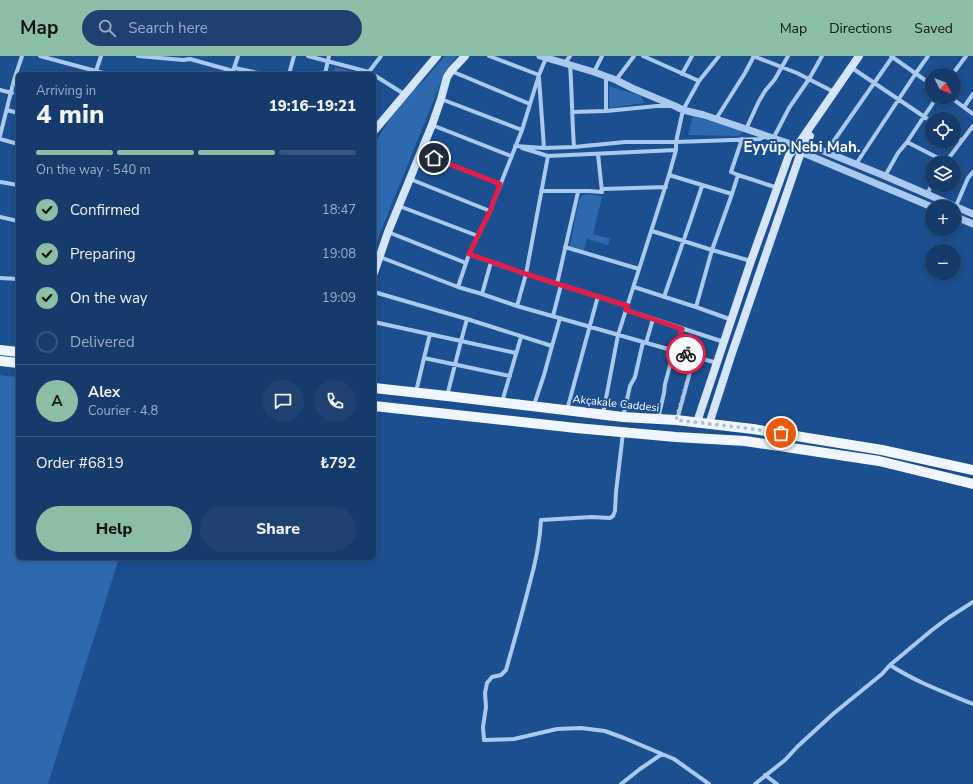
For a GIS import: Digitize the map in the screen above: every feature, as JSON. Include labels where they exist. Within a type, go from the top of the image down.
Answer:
[{"type":"main road","points":[[376,128],[437,56]]},
{"type":"main road","points":[[376,266],[388,232],[432,125],[448,77],[451,71],[465,56]]},
{"type":"main road","points":[[709,424],[801,148],[834,92],[859,56]]},
{"type":"main road","points":[[698,422],[751,261],[789,155],[801,148],[865,56]]},
{"type":"main road","points":[[0,350],[16,352]]},
{"type":"main road","points":[[0,360],[16,363]]},
{"type":"main road","name":"Akçakale Caddesi","points":[[376,388],[623,417],[698,422],[753,429],[882,450],[973,470]]},
{"type":"main road","points":[[376,406],[576,428],[676,437],[745,441],[879,461],[973,484]]},
{"type":"street","points":[[18,72],[22,56]]},
{"type":"street","points":[[40,56],[96,72],[101,56]]},
{"type":"street","points":[[138,56],[183,60],[190,59],[234,71],[238,56]]},
{"type":"street","points":[[290,72],[294,56]]},
{"type":"street","points":[[308,56],[364,72]]},
{"type":"street","points":[[325,72],[329,56]]},
{"type":"street","points":[[372,72],[381,56]]},
{"type":"street","points":[[489,56],[539,75]]},
{"type":"street","points":[[570,56],[567,64],[572,89],[574,147]]},
{"type":"street","points":[[594,72],[602,56]]},
{"type":"street","points":[[616,80],[634,56]]},
{"type":"street","points":[[643,56],[699,81]]},
{"type":"street","points":[[653,60],[656,56]]},
{"type":"street","points":[[682,74],[692,56]]},
{"type":"street","points":[[602,414],[618,335],[670,175],[683,110],[699,81],[719,56]]},
{"type":"street","points":[[716,119],[754,56],[809,79],[834,92]]},
{"type":"street","points":[[746,129],[759,102],[788,56]]},
{"type":"street","points":[[773,139],[789,108],[809,79],[822,56]]},
{"type":"street","points":[[826,152],[892,56],[925,79]]},
{"type":"street","points":[[856,164],[928,56]]},
{"type":"street","points":[[957,68],[966,56]]},
{"type":"street","points":[[458,287],[469,254],[490,211],[522,130],[543,57],[606,76],[683,110],[716,119],[801,148],[925,204]]},
{"type":"street","points":[[855,70],[924,116]]},
{"type":"street","points":[[451,71],[530,104]]},
{"type":"street","points":[[539,75],[544,148]]},
{"type":"street","points":[[606,76],[606,111]]},
{"type":"street","points":[[376,77],[404,94]]},
{"type":"street","points":[[16,81],[0,137],[16,143]]},
{"type":"street","points":[[0,90],[12,92]]},
{"type":"street","points":[[964,107],[973,94]]},
{"type":"street","points":[[441,99],[522,130]]},
{"type":"street","points":[[885,176],[898,153],[907,142],[932,104]]},
{"type":"street","points":[[960,104],[973,114]]},
{"type":"street","points":[[572,112],[674,106]]},
{"type":"street","points":[[7,110],[16,112]]},
{"type":"street","points":[[432,125],[511,156]]},
{"type":"street","points":[[961,140],[973,126]]},
{"type":"street","points":[[515,146],[544,148],[574,147],[625,142],[760,139],[765,136]]},
{"type":"street","points":[[742,139],[731,172],[778,188]]},
{"type":"street","points":[[907,142],[934,156]]},
{"type":"street","points":[[515,146],[548,156],[676,150]]},
{"type":"street","points":[[801,148],[826,152],[942,200]]},
{"type":"street","points":[[421,153],[500,184]]},
{"type":"street","points":[[598,154],[602,189]]},
{"type":"street","points":[[517,306],[526,274],[548,156]]},
{"type":"street","points":[[959,200],[968,178],[973,172]]},
{"type":"street","points":[[670,175],[732,194]]},
{"type":"street","points":[[696,307],[712,250],[738,175]]},
{"type":"street","points":[[410,179],[490,211]]},
{"type":"street","points":[[0,182],[16,185]]},
{"type":"street","points":[[664,296],[702,186]]},
{"type":"street","points":[[541,191],[602,192],[602,189],[666,187]]},
{"type":"street","points":[[553,316],[565,247],[578,192]]},
{"type":"street","points":[[399,206],[478,236]]},
{"type":"street","points":[[961,208],[973,214]]},
{"type":"street","points":[[0,217],[16,221]]},
{"type":"street","points":[[961,219],[973,224]]},
{"type":"street","points":[[652,231],[751,261]]},
{"type":"street","points":[[388,232],[466,263]]},
{"type":"street","points":[[565,247],[639,269]]},
{"type":"street","points":[[469,254],[526,274],[598,296],[653,319],[724,342]]},
{"type":"street","points":[[379,256],[458,287],[517,306],[717,363]]},
{"type":"street","points":[[482,294],[491,262]]},
{"type":"street","points":[[0,278],[16,279]]},
{"type":"street","points":[[634,287],[732,320]]},
{"type":"street","points":[[376,293],[552,346]]},
{"type":"street","points":[[567,410],[598,296]]},
{"type":"street","points":[[533,406],[544,375],[560,318]]},
{"type":"street","points":[[447,396],[467,319]]},
{"type":"street","points":[[623,417],[630,386],[635,377],[644,343],[653,319]]},
{"type":"street","points":[[376,322],[516,353]]},
{"type":"street","points":[[658,420],[665,384],[682,329]]},
{"type":"street","points":[[416,392],[430,334]]},
{"type":"street","points":[[501,403],[521,337]]},
{"type":"street","points":[[676,420],[694,357]]},
{"type":"street","points":[[424,358],[510,376]]},
{"type":"street","points":[[623,432],[615,511],[613,516],[610,518],[592,517],[540,520],[536,561],[506,670],[501,674],[492,676],[487,683],[485,693],[486,707],[482,727],[484,740],[514,740],[557,729],[581,728],[604,731],[674,759],[709,784]]},
{"type":"street","points":[[754,784],[785,760],[798,746],[834,714],[932,630],[973,602]]},
{"type":"street","points":[[890,665],[930,687],[973,704]]},
{"type":"street","points":[[621,784],[640,768],[662,754]]},
{"type":"street","points":[[765,775],[777,784]]},
{"type":"shaded area","points":[[445,56],[457,56],[446,70],[376,246],[376,142],[400,102],[416,84],[419,86]]},
{"type":"shaded area","points":[[335,67],[355,72],[334,72]]},
{"type":"shaded area","points":[[609,86],[641,96],[644,103],[609,108]]},
{"type":"shaded area","points":[[693,116],[743,131],[739,136],[688,135]]},
{"type":"shaded area","points":[[587,194],[602,197],[593,234],[610,239],[608,245],[587,239],[584,250],[570,246],[579,200],[581,196]]},
{"type":"shaded area","points":[[0,375],[16,377],[16,560],[118,560],[48,784],[0,784]]},
{"type":"way so far","points":[[686,354],[694,357],[676,420],[781,433]]},
{"type":"district","name":"Eyyüp Nebi Mah.","points":[[802,147]]},
{"type":"route","points":[[434,158],[500,184],[490,211],[469,254],[526,274],[628,306],[626,310],[682,329],[674,351],[686,354]]}]
